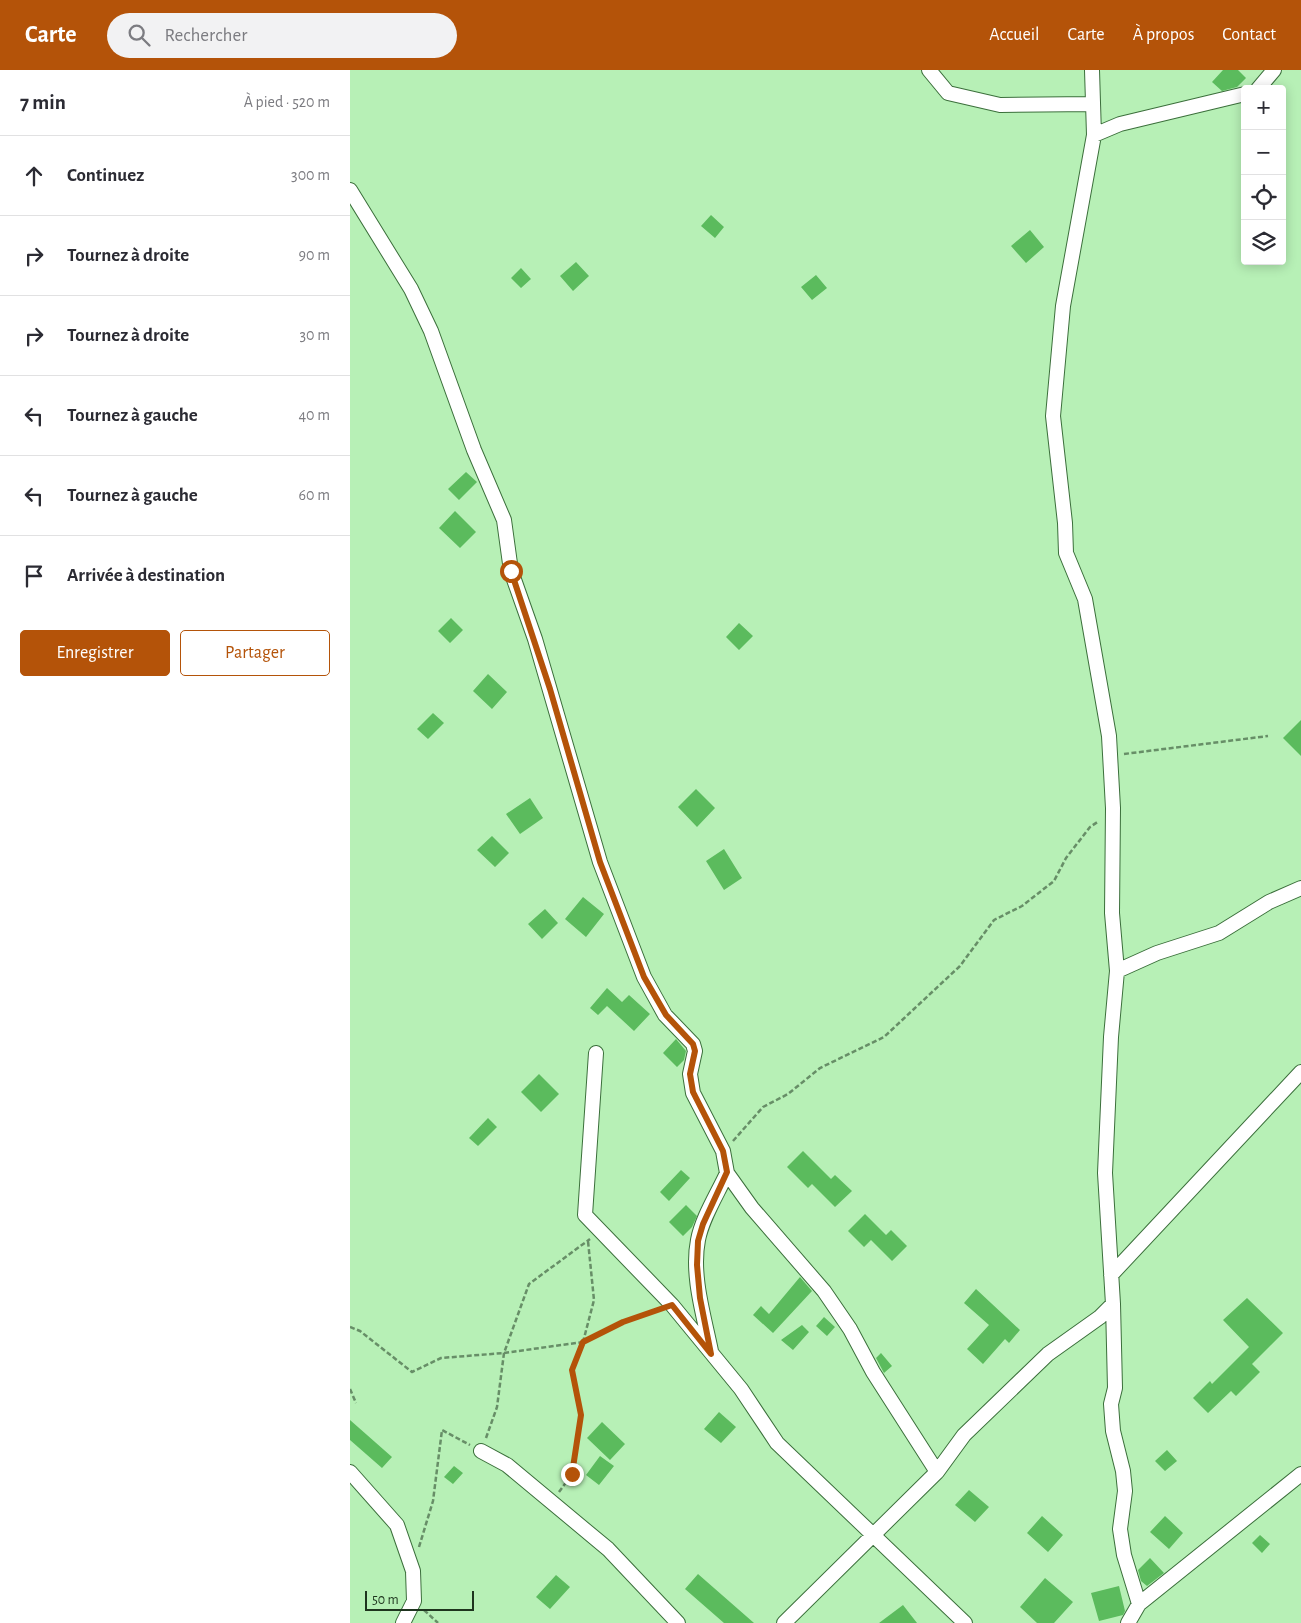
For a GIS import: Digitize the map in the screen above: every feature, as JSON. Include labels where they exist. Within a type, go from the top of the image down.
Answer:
[{"type":"street","points":[[929,70],[948,93],[1000,106],[1093,104]]},
{"type":"street","points":[[1092,70],[1094,135],[1063,306],[1053,416],[1065,523],[1066,553],[1085,599],[1109,736],[1114,810],[1112,913],[1117,971],[1111,1037],[1105,1173],[1113,1304],[1115,1388],[1111,1404],[1112,1431],[1123,1471],[1125,1492],[1120,1529],[1124,1555],[1139,1604]]},
{"type":"street","points":[[1261,85],[1274,70]]},
{"type":"street","points":[[1094,135],[1120,124],[1241,95]]},
{"type":"street","points":[[350,190],[411,289],[431,331],[474,450],[491,486],[504,520],[511,571],[538,648],[600,862],[644,977],[666,1015],[693,1044],[695,1051],[690,1074],[693,1092],[723,1151],[727,1172],[752,1208],[824,1291],[850,1329],[873,1372],[937,1472]]},
{"type":"street","points":[[1117,971],[1157,953],[1219,933],[1270,902],[1301,888]]},
{"type":"street","points":[[596,1052],[585,1215],[672,1305],[741,1388],[777,1443],[965,1623]]},
{"type":"street","points":[[1111,1276],[1301,1072]]},
{"type":"street","points":[[711,1354],[700,1298],[697,1265],[698,1241],[703,1224],[727,1172]]},
{"type":"street","points":[[784,1623],[937,1472],[964,1435],[1048,1354],[1100,1317],[1113,1304]]},
{"type":"street","points":[[482,1450],[507,1465],[608,1549],[678,1623]]},
{"type":"street","points":[[350,1472],[397,1525],[412,1570],[414,1601],[403,1623]]},
{"type":"street","points":[[1128,1623],[1139,1604],[1301,1474]]},
{"type":"path","points":[[1110,755],[1268,736]]},
{"type":"path","points":[[723,1151],[763,1107],[788,1094],[820,1068],[884,1037],[960,966],[994,920],[1022,906],[1054,881],[1066,858],[1090,827],[1114,810]]},
{"type":"path","points":[[551,1503],[572,1474],[581,1415],[572,1370],[583,1342],[594,1300],[585,1215]]},
{"type":"path","points":[[412,1570],[433,1501],[442,1430],[482,1450],[497,1407],[504,1353],[529,1284],[588,1241],[599,1230]]},
{"type":"path","points":[[350,1327],[360,1331],[412,1372],[441,1358],[504,1353],[583,1342],[623,1322],[672,1305]]},
{"type":"path","points":[[350,1389],[356,1403]]},
{"type":"building","points":[[1223,70],[1238,70],[1246,78],[1237,87],[1222,91],[1212,82]]},
{"type":"building","points":[[711,215],[724,227],[715,238],[701,226]]},
{"type":"building","points":[[1030,230],[1044,247],[1026,263],[1011,246]]},
{"type":"building","points":[[576,262],[589,276],[573,291],[560,276]]},
{"type":"building","points":[[521,268],[531,279],[521,288],[511,278]]},
{"type":"building","points":[[816,275],[827,288],[812,300],[801,287]]},
{"type":"building","points":[[466,472],[477,482],[459,500],[448,489]]},
{"type":"building","points":[[455,511],[476,532],[460,548],[439,528]]},
{"type":"building","points":[[451,618],[463,630],[450,643],[438,631]]},
{"type":"building","points":[[739,623],[753,636],[739,650],[726,637]]},
{"type":"building","points":[[488,674],[507,692],[492,709],[473,691]]},
{"type":"building","points":[[433,713],[444,723],[428,739],[417,729]]},
{"type":"building","points":[[1301,720],[1301,756],[1283,738]]},
{"type":"building","points":[[696,789],[715,808],[697,827],[678,807]]},
{"type":"building","points":[[530,798],[543,818],[520,834],[506,814]]},
{"type":"building","points":[[492,836],[509,853],[495,867],[477,850]]},
{"type":"building","points":[[724,849],[742,878],[724,890],[706,861]]},
{"type":"building","points":[[583,897],[604,914],[586,937],[565,919]]},
{"type":"building","points":[[545,909],[558,923],[542,939],[528,924]]},
{"type":"building","points":[[607,988],[622,1002],[629,995],[650,1014],[634,1031],[607,1006],[598,1015],[590,1008]]},
{"type":"building","points":[[676,1039],[686,1051],[684,1060],[677,1067],[663,1053]]},
{"type":"building","points":[[539,1074],[559,1094],[541,1112],[521,1092]]},
{"type":"building","points":[[488,1118],[497,1127],[478,1146],[469,1138]]},
{"type":"building","points":[[803,1151],[831,1179],[835,1175],[852,1191],[835,1207],[812,1184],[808,1188],[787,1167]]},
{"type":"building","points":[[681,1170],[690,1178],[669,1201],[660,1192]]},
{"type":"building","points":[[686,1205],[697,1216],[692,1227],[683,1236],[669,1222]]},
{"type":"building","points":[[865,1214],[886,1235],[891,1230],[907,1246],[892,1261],[871,1240],[864,1247],[848,1231]]},
{"type":"building","points":[[800,1277],[812,1291],[773,1333],[753,1315],[761,1306],[769,1314]]},
{"type":"building","points":[[976,1289],[1020,1330],[1009,1343],[1005,1339],[983,1364],[967,1349],[989,1325],[964,1303]]},
{"type":"building","points":[[1247,1298],[1283,1333],[1252,1364],[1260,1372],[1236,1396],[1231,1391],[1208,1413],[1193,1398],[1210,1381],[1212,1384],[1249,1347],[1223,1320]]},
{"type":"building","points":[[824,1317],[835,1327],[827,1336],[816,1326]]},
{"type":"building","points":[[802,1325],[809,1332],[793,1350],[781,1340]]},
{"type":"building","points":[[881,1353],[892,1366],[884,1373],[876,1358]]},
{"type":"building","points":[[719,1412],[736,1427],[721,1443],[704,1429]]},
{"type":"building","points":[[350,1420],[392,1457],[382,1468],[350,1440]]},
{"type":"building","points":[[602,1422],[625,1444],[610,1460],[587,1438]]},
{"type":"building","points":[[1167,1450],[1177,1461],[1165,1471],[1155,1461]]},
{"type":"building","points":[[600,1456],[614,1466],[599,1485],[586,1475]]},
{"type":"building","points":[[454,1466],[463,1473],[453,1484],[444,1477]]},
{"type":"building","points":[[969,1490],[989,1507],[975,1522],[955,1505]]},
{"type":"building","points":[[1042,1516],[1063,1535],[1048,1552],[1027,1533]]},
{"type":"building","points":[[1165,1516],[1183,1533],[1169,1549],[1150,1532]]},
{"type":"building","points":[[1260,1535],[1270,1544],[1262,1553],[1252,1543]]},
{"type":"building","points":[[1150,1558],[1164,1573],[1147,1586],[1141,1581],[1138,1570]]},
{"type":"building","points":[[698,1574],[754,1623],[724,1623],[685,1589]]},
{"type":"building","points":[[556,1575],[570,1587],[550,1609],[536,1597]]},
{"type":"building","points":[[1045,1578],[1073,1602],[1054,1623],[1037,1623],[1020,1607]]},
{"type":"building","points":[[1119,1586],[1125,1611],[1123,1615],[1099,1621],[1091,1593]]},
{"type":"building","points":[[903,1605],[917,1623],[879,1623]]},
{"type":"route","points":[[511,571],[550,689],[600,862],[644,977],[666,1015],[693,1044],[695,1051],[690,1074],[693,1092],[723,1151],[727,1172],[703,1224],[698,1241],[697,1265],[700,1298],[711,1354],[672,1305],[623,1322],[583,1342],[572,1370],[581,1415],[572,1474]]}]
